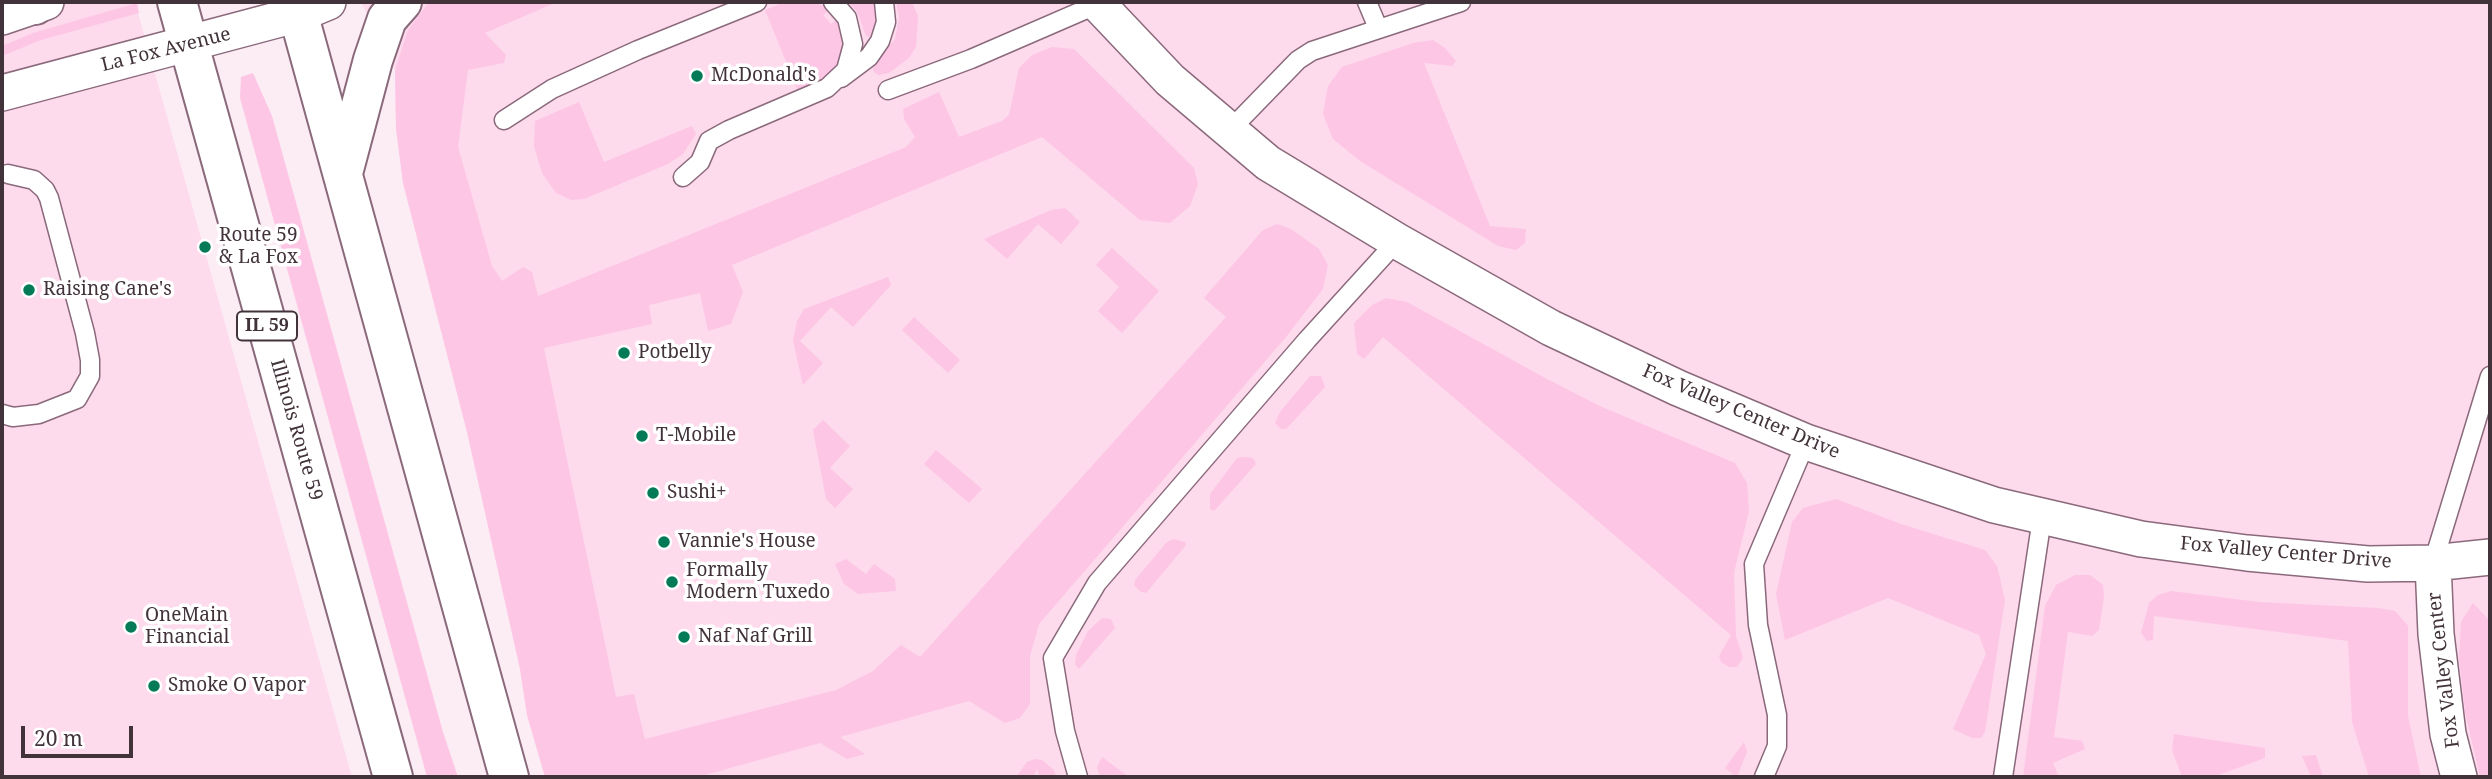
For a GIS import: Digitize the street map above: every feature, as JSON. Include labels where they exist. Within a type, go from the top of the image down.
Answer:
[{"type":"main road","name":"Illinois Route 59","points":[[177,2],[393,777]]},
{"type":"main road","points":[[343,175],[373,60],[387,19],[402,2]]},
{"type":"main road","points":[[307,6],[343,175],[492,707],[509,777]]},
{"type":"street","name":"Fox Valley Center Drive","points":[[1097,3],[1170,80],[1268,163],[1397,241],[1551,328],[1678,388],[1806,442],[1994,506],[2141,539],[2247,554],[2368,564],[2432,563],[2490,557]]},
{"type":"street","name":"La Fox Avenue","points":[[2,93],[189,44],[307,6]]},
{"type":"street","name":"Fox Valley Center","points":[[2432,563],[2436,634],[2446,722],[2459,777]]},
{"type":"lane","points":[[504,120],[552,89],[638,50],[757,2]]},
{"type":"lane","points":[[827,88],[845,69],[853,44],[846,18],[833,2]]},
{"type":"lane","points":[[683,177],[700,162],[709,142],[718,136],[827,88],[869,57],[886,22],[884,2]]},
{"type":"lane","points":[[1367,2],[1378,28]]},
{"type":"lane","points":[[1228,131],[1298,60],[1312,51],[1461,2]]},
{"type":"lane","points":[[888,90],[971,60],[1097,3]]},
{"type":"lane","points":[[2,414],[12,417],[39,414],[77,399],[90,376],[85,333],[49,198],[34,180],[8,174]]},
{"type":"lane","points":[[1078,777],[1065,731],[1053,658],[1097,583],[1307,340],[1397,241]]},
{"type":"lane","points":[[2432,563],[2490,376]]},
{"type":"lane","points":[[1765,777],[1777,746],[1777,715],[1758,625],[1754,565],[1806,442]]},
{"type":"lane","points":[[2003,777],[2042,518]]},
{"type":"shaded area","points":[[2,2],[135,2],[352,777],[2,777]]},
{"type":"shaded area","points":[[361,2],[2490,2],[2490,777],[545,777],[527,715],[520,669],[467,432],[403,183],[396,129],[395,70]]},
{"type":"shaded area","points":[[429,2],[557,2],[485,33],[506,55],[504,63],[468,70],[458,147],[492,266],[502,281],[523,267],[532,272],[538,296],[906,147],[915,137],[904,119],[903,109],[939,92],[959,137],[1002,121],[1009,115],[1019,68],[1032,55],[1052,47],[1074,49],[1194,168],[1198,184],[1190,206],[1170,223],[1140,220],[1042,137],[732,265],[743,292],[731,324],[708,331],[700,293],[649,305],[652,324],[544,348],[616,697],[634,694],[645,739],[836,690],[873,671],[901,645],[920,657],[1226,317],[1204,298],[1263,230],[1277,224],[1291,229],[1319,249],[1328,265],[1323,289],[1286,337],[1039,624],[1030,656],[1030,704],[1020,718],[1005,723],[969,701],[840,737],[865,754],[847,759],[820,743],[698,777],[545,777],[527,715],[520,669],[467,432],[403,183],[396,129],[395,70],[408,30]]},
{"type":"shaded area","points":[[785,2],[813,2],[823,6],[828,11],[823,15],[831,24],[837,20],[841,31],[843,53],[834,70],[826,79],[798,91],[765,10]]},
{"type":"shaded area","points":[[849,2],[874,2],[878,14],[875,32],[870,37],[866,36],[857,12]]},
{"type":"shaded area","points":[[896,2],[912,2],[918,16],[916,47],[909,58],[889,73],[878,75],[873,71],[873,65],[895,39],[899,17]]},
{"type":"shaded area","points":[[137,3],[139,13],[41,40],[2,56],[2,46],[33,33]]},
{"type":"shaded area","points":[[1433,40],[1445,48],[1456,61],[1452,66],[1424,63],[1490,226],[1526,229],[1525,243],[1516,250],[1498,246],[1360,161],[1333,139],[1323,114],[1328,86],[1342,67],[1413,43]]},
{"type":"shaded area","points":[[253,73],[272,116],[443,732],[458,777],[427,777],[240,98],[241,77]]},
{"type":"shaded area","points":[[579,102],[604,162],[692,126],[696,134],[683,154],[668,164],[584,199],[571,200],[556,193],[542,173],[534,146],[535,121]]},
{"type":"shaded area","points":[[1065,208],[1080,222],[1061,244],[1038,224],[1007,259],[984,239],[1051,210]]},
{"type":"shaded area","points":[[1112,248],[1159,291],[1122,333],[1098,311],[1119,287],[1096,265]]},
{"type":"shaded area","points":[[888,277],[891,285],[853,327],[831,307],[800,341],[823,363],[803,385],[793,341],[797,321],[804,309]]},
{"type":"shaded area","points":[[1386,298],[1407,302],[1602,407],[1735,463],[1747,483],[1749,511],[1734,573],[1736,636],[1743,658],[1737,667],[1729,667],[1721,662],[1719,656],[1731,635],[1383,337],[1364,359],[1357,354],[1354,323],[1372,305]]},
{"type":"shaded area","points":[[914,317],[960,360],[948,373],[902,330]]},
{"type":"shaded area","points":[[1310,376],[1321,376],[1325,387],[1286,429],[1281,429],[1275,423],[1280,412]]},
{"type":"shaded area","points":[[823,420],[850,446],[830,468],[853,489],[835,508],[826,499],[813,430]]},
{"type":"shaded area","points":[[936,450],[982,489],[969,503],[924,464]]},
{"type":"shaded area","points":[[1237,458],[1253,458],[1256,464],[1214,511],[1210,509],[1210,494]]},
{"type":"shaded area","points":[[1836,499],[1901,524],[1985,550],[1997,566],[2005,600],[1985,732],[1981,738],[1972,738],[1953,729],[1986,654],[1979,635],[1888,598],[1785,640],[1776,594],[1792,522],[1803,508]]},
{"type":"shaded area","points":[[1173,539],[1185,542],[1186,545],[1146,593],[1141,592],[1134,585],[1135,580],[1167,542]]},
{"type":"shaded area","points":[[846,559],[866,574],[874,564],[895,579],[896,591],[858,594],[844,584],[835,564]]},
{"type":"shaded area","points":[[2075,575],[2090,575],[2103,585],[2104,597],[2099,630],[2092,636],[2068,632],[2054,737],[2082,741],[2085,749],[2053,763],[2059,777],[2023,777],[2045,606],[2056,585]]},
{"type":"shaded area","points":[[2171,591],[2259,602],[2395,611],[2408,626],[2408,716],[2421,777],[2369,777],[2352,722],[2348,641],[2154,616],[2153,640],[2147,641],[2141,633],[2149,603],[2158,595]]},
{"type":"shaded area","points":[[2473,603],[2490,621],[2490,777],[2480,777],[2465,712],[2459,658],[2461,622]]},
{"type":"shaded area","points":[[1102,618],[1111,619],[1115,628],[1079,669],[1075,664],[1076,655],[1088,631]]},
{"type":"shaded area","points":[[2174,734],[2265,748],[2265,758],[2213,777],[2182,777],[2172,750]]},
{"type":"shaded area","points":[[1744,742],[1747,752],[1737,777],[1731,777],[1733,774],[1725,768]]},
{"type":"shaded area","points":[[2316,755],[2323,777],[2311,777],[2302,756]]},
{"type":"shaded area","points":[[1102,757],[1129,777],[1100,777],[1097,767]]},
{"type":"shaded area","points":[[1042,760],[1054,770],[1056,777],[1040,777],[1037,769],[1033,777],[1016,777],[1027,762]]},
{"type":"place","name":"McDonald's","points":[[697,76]]},
{"type":"place","name":"Route 59 & La Fox","points":[[205,247]]},
{"type":"place","name":"Raising Cane's","points":[[29,290]]},
{"type":"place","name":"Potbelly","points":[[624,353]]},
{"type":"place","name":"T-Mobile","points":[[642,436]]},
{"type":"place","name":"Sushi+","points":[[653,493]]},
{"type":"place","name":"Vannie's House","points":[[664,542]]},
{"type":"place","name":"Formally Modern Tuxedo","points":[[672,582]]},
{"type":"place","name":"OneMain Financial","points":[[131,627]]},
{"type":"place","name":"Naf Naf Grill","points":[[684,637]]},
{"type":"place","name":"Smoke O Vapor","points":[[154,686]]}]
